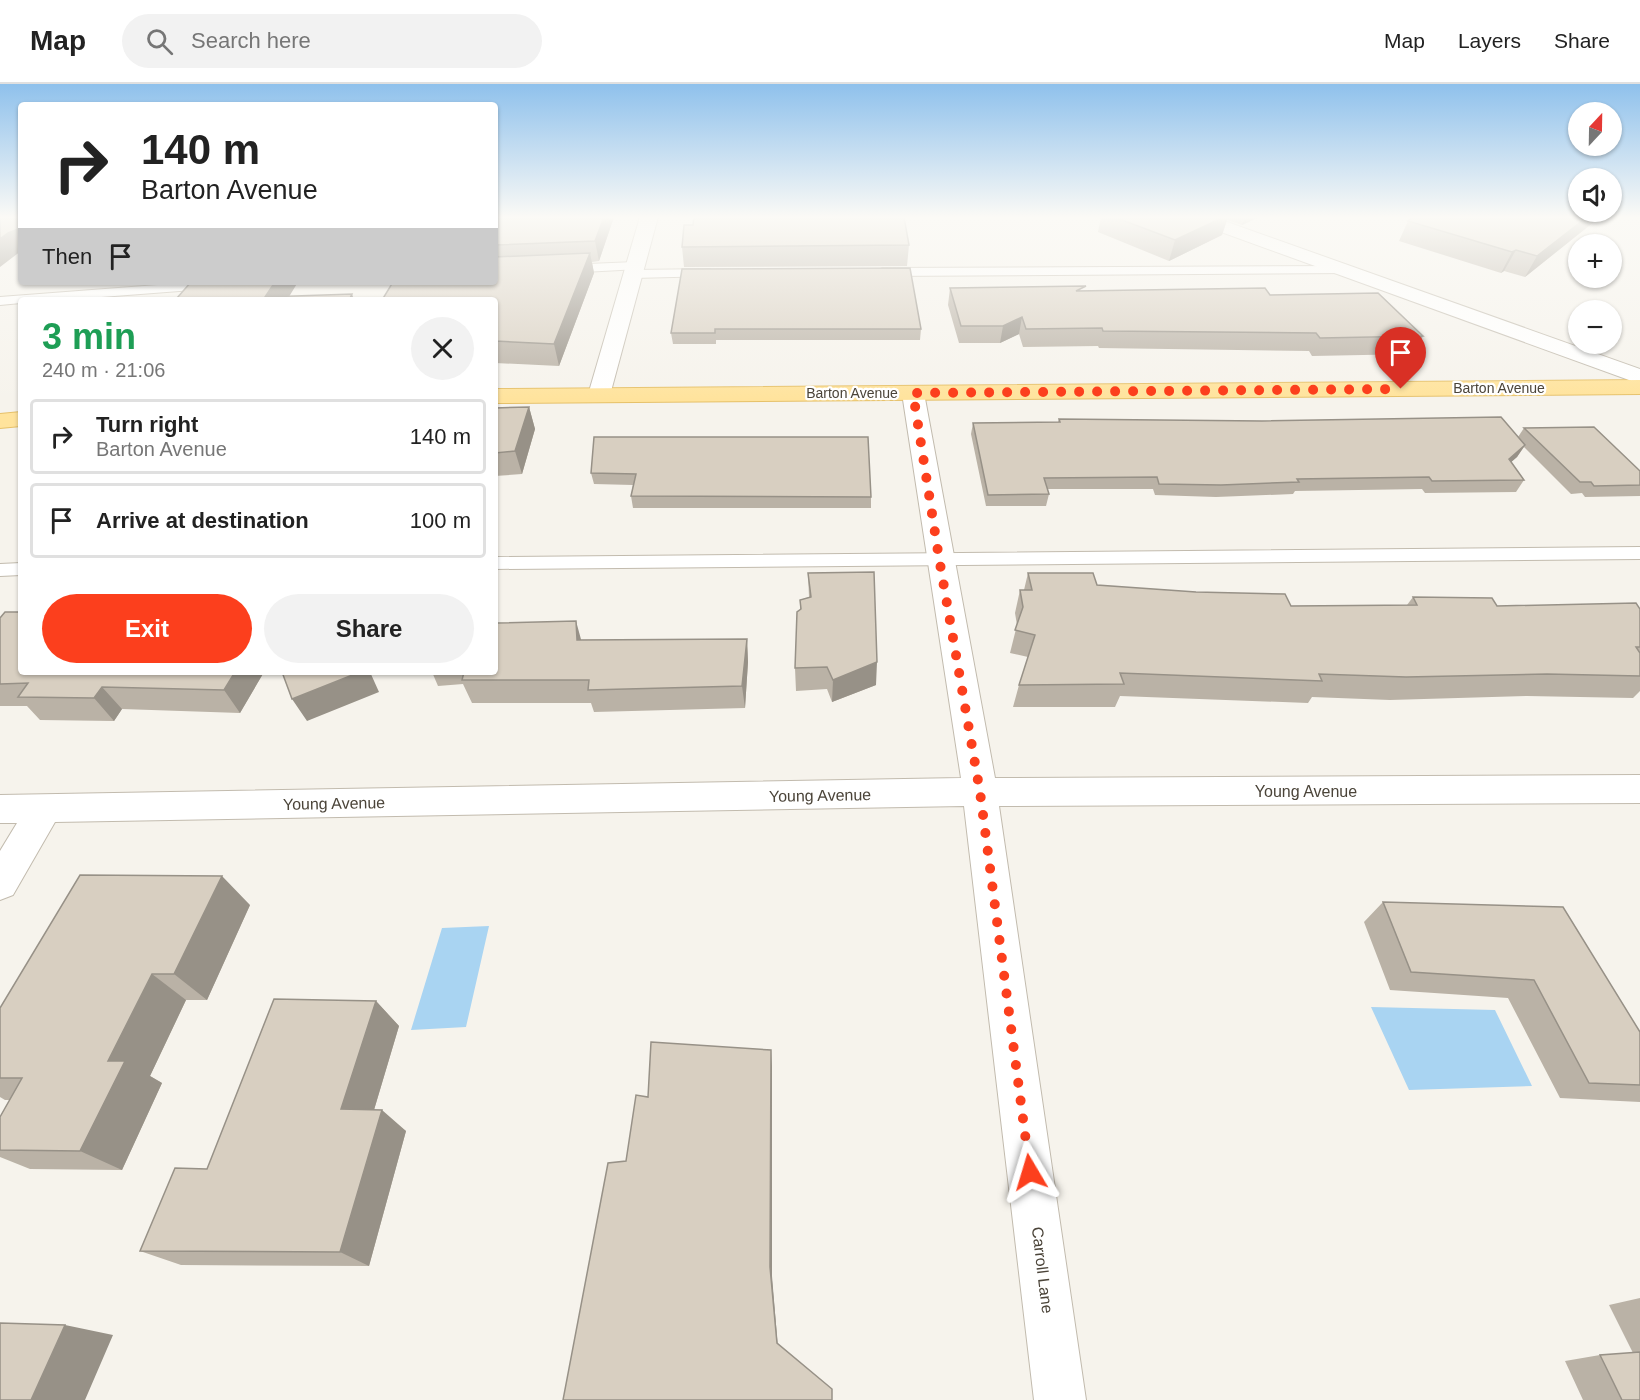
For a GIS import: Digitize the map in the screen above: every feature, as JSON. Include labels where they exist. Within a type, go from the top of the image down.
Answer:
[{"type":"main road","name":"Barton Avenue","points":[[498,396],[1640,387]]},
{"type":"main road","points":[[0,421],[18,419]]},
{"type":"street","points":[[599,395],[632,278]]},
{"type":"street","points":[[1369,278],[1640,377]]},
{"type":"street","name":"Carroll Lane","points":[[913,393],[980,792],[1060,1400]]},
{"type":"street","name":"Young Avenue","points":[[0,808],[980,792],[1640,789]]},
{"type":"street","points":[[0,884],[45,808]]},
{"type":"lane","points":[[52,297],[206,285]]},
{"type":"lane","points":[[0,301],[18,300]]},
{"type":"lane","points":[[498,563],[1640,553]]},
{"type":"lane","points":[[0,570],[18,570]]},
{"type":"water","points":[[489,926],[466,1027],[411,1030],[442,928]]},
{"type":"water","points":[[1371,1007],[1495,1010],[1532,1086],[1409,1090]]},
{"type":"building","points":[[498,278],[580,278],[554,344],[498,341],[498,297],[384,297],[391,285],[498,285]]},
{"type":"building","points":[[680,278],[912,278],[921,329],[715,329],[715,333],[671,333]]},
{"type":"building","points":[[188,285],[273,285],[265,297],[178,297]]},
{"type":"building","points":[[1086,286],[1076,291],[1265,288],[1270,295],[1378,293],[1423,336],[1320,338],[1316,333],[1103,331],[1102,328],[1026,329],[1022,317],[1003,326],[961,326],[950,288]]},
{"type":"building","points":[[352,294],[350,297],[265,297]]},
{"type":"building","points":[[529,407],[515,451],[498,453],[498,408]]},
{"type":"building","points":[[1501,417],[1525,445],[1509,459],[1524,480],[1432,481],[1429,477],[1297,479],[1299,482],[1221,485],[1159,484],[1157,477],[1044,478],[1049,494],[988,495],[973,423],[1060,422],[1059,419],[1262,421]]},
{"type":"building","points":[[1594,427],[1640,471],[1640,485],[1594,486],[1591,482],[1580,482],[1524,428]]},
{"type":"building","points":[[594,437],[868,437],[871,497],[631,496],[636,474],[591,473]]},
{"type":"building","points":[[874,572],[877,662],[833,680],[827,667],[795,668],[797,612],[801,609],[800,600],[811,597],[808,573]]},
{"type":"building","points":[[1028,573],[1093,573],[1097,585],[1196,592],[1285,594],[1291,606],[1417,605],[1413,597],[1492,598],[1497,606],[1636,603],[1640,609],[1640,647],[1636,647],[1640,653],[1640,676],[1547,674],[1406,677],[1319,674],[1322,681],[1120,673],[1124,684],[1019,685],[1035,635],[1015,630],[1023,607],[1020,590],[1032,590]]},
{"type":"building","points":[[5,612],[18,612],[18,675],[233,675],[224,690],[102,687],[94,698],[18,697],[28,683],[0,684],[0,618]]},
{"type":"building","points":[[576,621],[577,640],[747,639],[742,686],[588,690],[589,680],[462,680],[463,675],[498,675],[498,623]]},
{"type":"building","points":[[283,675],[352,675],[292,699]]},
{"type":"building","points":[[80,875],[222,876],[174,974],[152,974],[108,1061],[125,1061],[80,1151],[0,1150],[0,1117],[22,1078],[0,1078],[0,1008]]},
{"type":"building","points":[[1383,902],[1563,907],[1640,1032],[1640,1085],[1589,1083],[1534,980],[1411,972]]},
{"type":"building","points":[[274,999],[376,1001],[341,1109],[382,1110],[340,1252],[140,1251],[175,1168],[207,1169]]},
{"type":"building","points":[[651,1042],[771,1050],[770,1267],[777,1343],[832,1389],[832,1400],[563,1400],[608,1163],[626,1161],[636,1095],[648,1097]]},
{"type":"building","points":[[0,1323],[65,1325],[31,1400],[0,1400]]},
{"type":"building","points":[[1640,1352],[1640,1400],[1622,1400],[1600,1355]]},
{"type":"route","points":[[1030,1172],[980,792],[913,393],[1401,389]]}]
